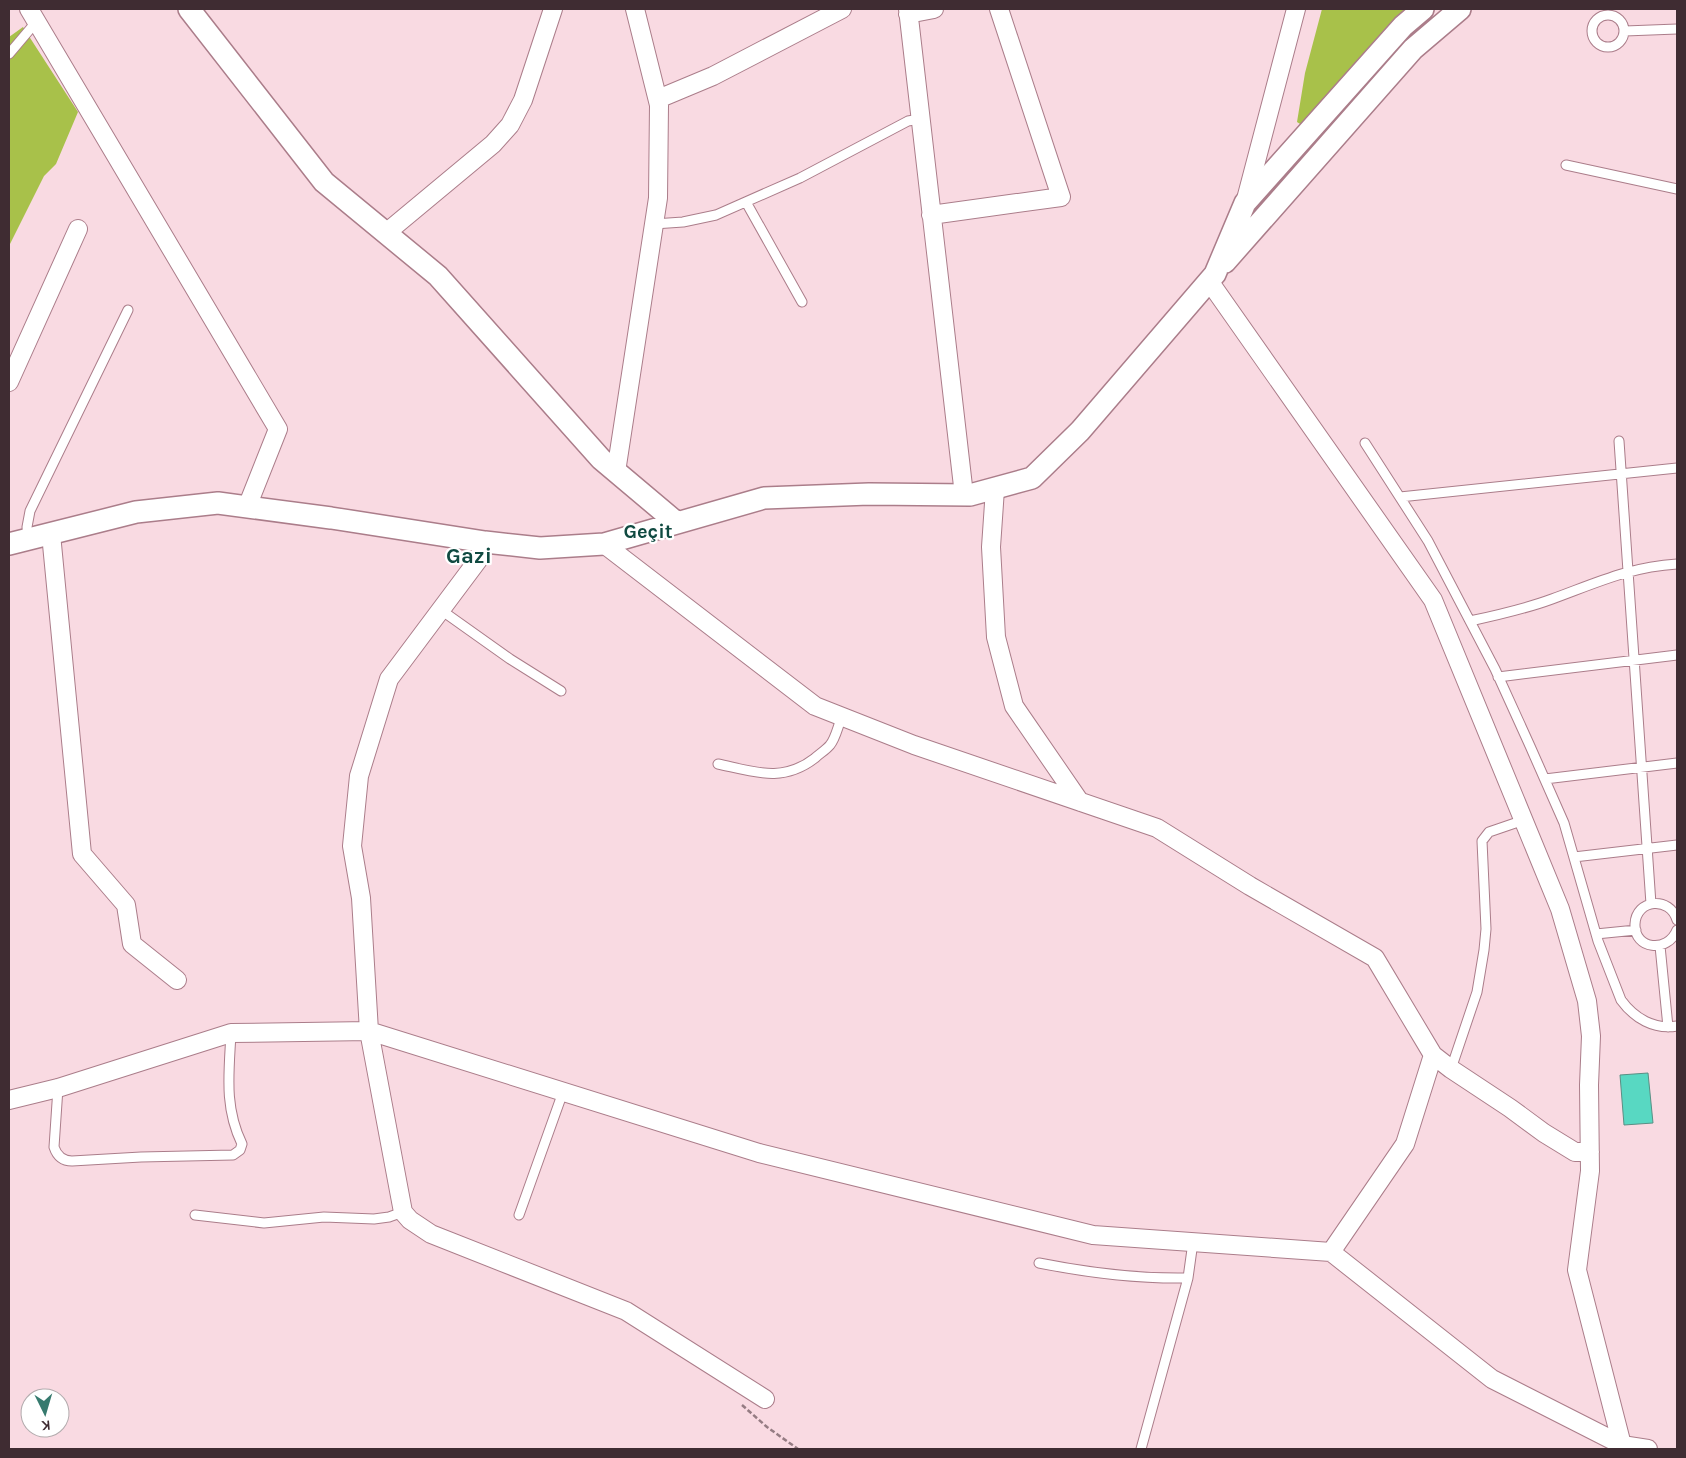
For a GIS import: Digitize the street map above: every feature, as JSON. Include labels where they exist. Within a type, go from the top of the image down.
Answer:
[{"type":"street","points":[[189,9],[324,182],[438,276],[601,459],[677,523]]},
{"type":"street","points":[[386,233],[492,144],[510,125],[523,100],[553,9]]},
{"type":"street","points":[[616,472],[658,198],[659,105],[635,9]]},
{"type":"street","points":[[658,99],[712,76],[842,9]]},
{"type":"street","points":[[934,9],[908,11],[964,495]]},
{"type":"street","points":[[931,215],[1061,198],[999,9]]},
{"type":"street","points":[[1212,277],[1245,203],[1296,9]]},
{"type":"street","points":[[1245,203],[1403,26],[1422,9]]},
{"type":"street","points":[[18,542],[136,512],[218,503],[485,542],[540,548],[604,544],[764,498],[869,494],[970,495],[1032,478],[1080,431],[1212,277],[1413,49],[1460,9]]},
{"type":"street","points":[[33,16],[278,429],[247,507]]},
{"type":"street","points":[[9,382],[78,229]]},
{"type":"street","points":[[1212,277],[1433,600],[1560,908],[1587,1002],[1591,1036],[1589,1085],[1590,1171],[1577,1270],[1622,1445]]},
{"type":"street","points":[[995,488],[991,547],[996,638],[1014,706],[1080,802]]},
{"type":"street","points":[[50,534],[82,854],[126,905],[132,944],[177,980]]},
{"type":"street","points":[[485,542],[478,560],[389,679],[359,776],[352,846],[360,898],[369,1031],[403,1212],[410,1220],[430,1234],[626,1311],[765,1399]]},
{"type":"street","points":[[604,544],[815,706],[914,745],[1157,828],[1250,886],[1375,958],[1433,1055],[1544,1133],[1575,1152],[1590,1152]]},
{"type":"street","points":[[9,1100],[58,1088],[231,1033],[369,1031],[759,1153],[1084,1233],[1331,1252],[1492,1378],[1622,1445],[1648,1449]]},
{"type":"street","points":[[1331,1252],[1405,1144],[1433,1055]]},
{"type":"lane","points":[[9,54],[31,28],[33,16]]},
{"type":"lane","points":[[1625,31],[1677,30]]},
{"type":"lane","points":[[654,224],[683,222],[716,215],[854,150],[908,121],[920,119]]},
{"type":"lane","points":[[1566,165],[1677,189]]},
{"type":"lane","points":[[746,202],[802,302]]},
{"type":"lane","points":[[18,542],[27,527],[30,512],[128,310]]},
{"type":"lane","points":[[1619,440],[1651,904]]},
{"type":"lane","points":[[1365,444],[1428,541],[1498,677],[1545,779],[1564,824],[1596,934],[1621,1000],[1627,1008],[1643,1021],[1673,1026],[1660,946]]},
{"type":"lane","points":[[1400,497],[1677,468]]},
{"type":"lane","points":[[1470,621],[1524,608],[1600,580],[1628,572],[1643,568],[1677,564]]},
{"type":"lane","points":[[441,610],[510,659],[561,691]]},
{"type":"lane","points":[[1498,677],[1677,655]]},
{"type":"lane","points":[[718,764],[770,774],[795,770],[830,745],[842,717]]},
{"type":"lane","points":[[1545,779],[1677,763]]},
{"type":"lane","points":[[1451,1069],[1477,992],[1484,950],[1486,929],[1482,840],[1489,832],[1524,820]]},
{"type":"lane","points":[[1574,857],[1677,845]]},
{"type":"lane","points":[[1677,920],[1670,908],[1658,903],[1651,904],[1640,911],[1635,924],[1642,941],[1654,946],[1660,946],[1671,940],[1677,930]]},
{"type":"lane","points":[[1596,934],[1636,930]]},
{"type":"lane","points":[[58,1088],[54,1147],[57,1155],[64,1160],[72,1162],[141,1157],[233,1155],[240,1150],[242,1144],[235,1128],[229,1105],[231,1033]]},
{"type":"lane","points":[[519,1216],[563,1092]]},
{"type":"lane","points":[[195,1215],[264,1223],[324,1217],[374,1219],[389,1217],[403,1212]]},
{"type":"lane","points":[[1141,1449],[1188,1278],[1193,1242]]},
{"type":"lane","points":[[1039,1263],[1131,1277],[1188,1278]]},
{"type":"path","points":[[730,1377],[729,1386],[733,1396],[767,1427],[798,1449]]},
{"type":"green space","points":[[1322,9],[1406,9],[1305,127],[1297,122],[1305,73]]},
{"type":"green space","points":[[23,27],[78,112],[56,164],[44,176],[9,246],[9,37]]},
{"type":"building","points":[[1648,1073],[1653,1123],[1624,1125],[1620,1075]]},
{"type":"district","name":"Geçit","points":[[648,531]]},
{"type":"district","name":"Gazi","points":[[469,556]]}]
